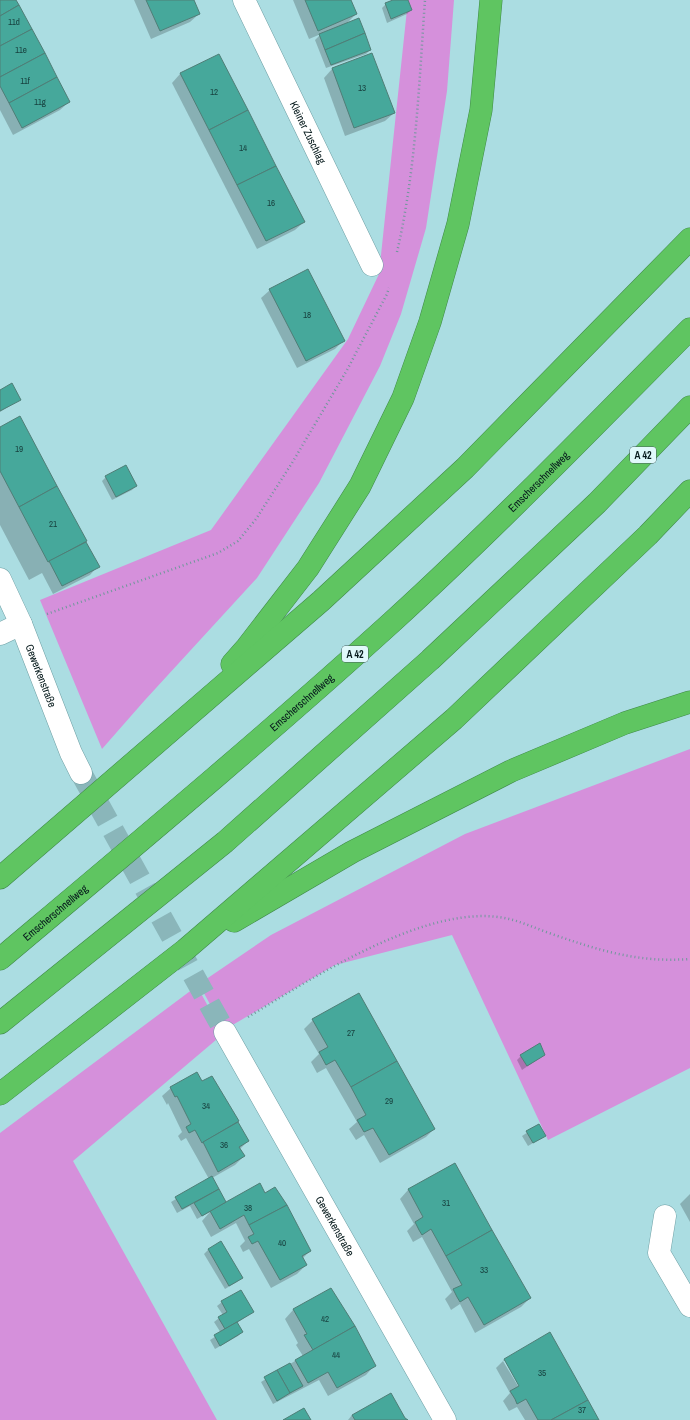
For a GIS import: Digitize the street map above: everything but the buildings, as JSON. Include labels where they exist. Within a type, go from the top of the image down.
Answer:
[{"type":"highway","points":[[171,732],[247,647],[308,568],[360,486],[403,398],[430,322],[458,224],[481,110],[491,0]]},
{"type":"highway","points":[[0,878],[321,601],[465,468],[690,239]]},
{"type":"highway","name":"Emscherschnellweg","points":[[0,959],[190,799],[392,621],[557,464],[690,329]]},
{"type":"highway","name":"A 42","points":[[0,1023],[225,842],[424,665],[597,503],[690,407]]},
{"type":"highway","points":[[0,1094],[185,950],[454,719],[648,535],[690,491]]},
{"type":"highway","points":[[185,950],[352,852],[511,771],[625,723],[690,702]]},
{"type":"street","name":"Kleiner Zuschlag","points":[[244,0],[372,265]]},
{"type":"street","name":"Gewerkenstraße","points":[[0,579],[21,624],[71,753],[81,773]]},
{"type":"street","points":[[0,634],[21,624]]},
{"type":"street","name":"Gewerkenstraße","points":[[224,1032],[445,1420]]},
{"type":"street","points":[[665,1216],[659,1253],[690,1306]]},
{"type":"path","points":[[396,257],[402,228],[416,122],[425,0]]},
{"type":"path","points":[[21,624],[218,553],[238,541],[256,519],[292,463],[347,370],[387,294],[389,287]]},
{"type":"path","points":[[224,1032],[334,966],[368,948],[398,936],[464,918],[482,916],[510,920],[588,946],[630,958],[659,960],[690,959]]},
{"type":"shaded area","points":[[408,0],[454,0],[447,91],[426,228],[401,314],[380,366],[319,483],[257,578],[102,749],[40,600],[211,530],[348,339],[379,274]]},
{"type":"shaded area","points":[[690,749],[690,1068],[548,1140],[452,935],[335,965],[224,1030],[199,984],[271,935],[465,834]]},
{"type":"shaded area","points":[[197,986],[223,1034],[73,1161],[217,1420],[0,1420],[0,1133]]},
{"type":"tunnel","points":[[81,773],[225,1032]]}]
